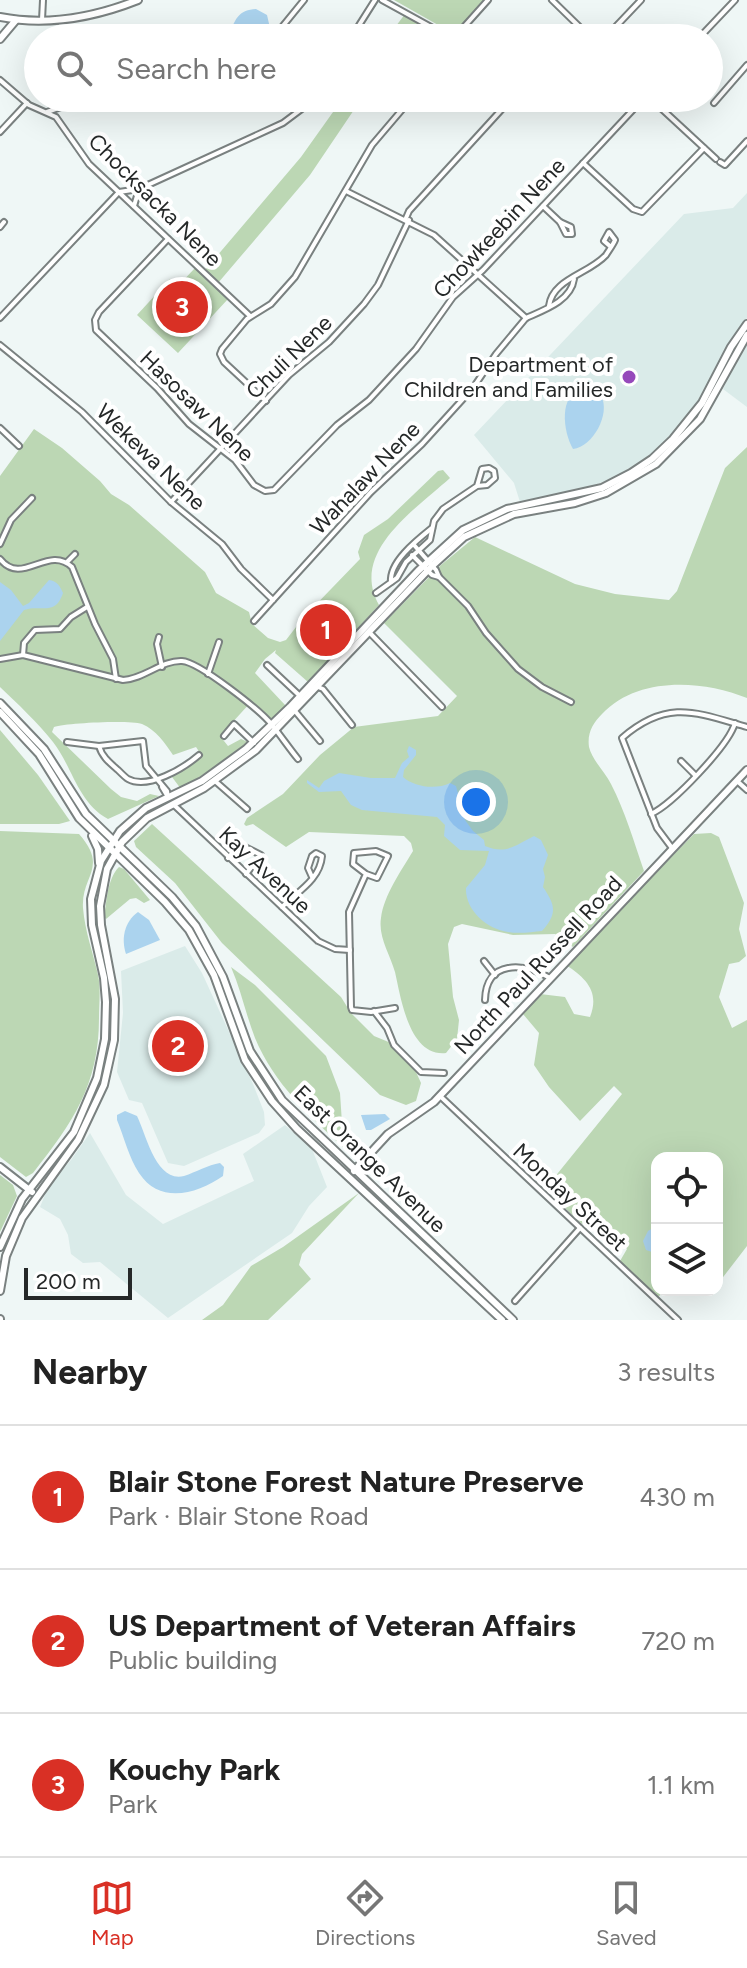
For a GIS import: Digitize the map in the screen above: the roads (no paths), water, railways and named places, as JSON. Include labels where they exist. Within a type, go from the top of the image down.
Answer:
[{"type":"street","points":[[42,20],[43,0]]},
{"type":"street","points":[[3,36],[8,19],[86,16],[138,0]]},
{"type":"street","points":[[284,24],[304,0]]},
{"type":"street","points":[[360,24],[375,0]]},
{"type":"street","points":[[382,0],[426,24]]},
{"type":"street","points":[[465,24],[488,0]]},
{"type":"street","points":[[552,0],[577,24]]},
{"type":"street","points":[[559,7],[566,0]]},
{"type":"street","points":[[618,24],[641,0]]},
{"type":"street","points":[[712,24],[735,0]]},
{"type":"street","points":[[723,93],[747,65]]},
{"type":"street","name":"Chocksacka Nene","points":[[0,80],[24,100]]},
{"type":"street","points":[[0,132],[24,106]]},
{"type":"street","name":"Chocksacka Nene","points":[[47,112],[63,125],[83,157],[250,316]]},
{"type":"street","points":[[0,318],[119,192],[139,189],[283,123],[298,112]]},
{"type":"street","points":[[266,401],[221,359],[220,354],[250,316],[264,310],[295,277],[379,135],[400,112]]},
{"type":"street","name":"Chuli Nene","points":[[171,502],[295,369],[329,342],[364,304],[378,285],[409,211],[499,112]]},
{"type":"street","name":"Chowkeebin Nene","points":[[280,486],[337,425],[378,391],[416,349],[445,307],[633,112]]},
{"type":"street","points":[[663,112],[725,165],[747,141]]},
{"type":"street","points":[[583,163],[633,209],[642,212],[704,148]]},
{"type":"street","points":[[134,206],[139,189]]},
{"type":"street","points":[[346,191],[434,235],[526,318],[565,296],[573,287],[574,279]]},
{"type":"street","points":[[543,206],[560,222]]},
{"type":"street","name":"Hasosaw Nene","points":[[168,239],[99,312],[95,320],[96,330],[157,388],[189,424],[235,460],[258,488],[269,491],[280,486]]},
{"type":"street","points":[[549,306],[551,296],[568,279],[574,279],[602,260],[611,247]]},
{"type":"street","name":"Wahalaw Nene","points":[[254,621],[371,492],[422,444],[473,388],[526,318]]},
{"type":"street","points":[[0,1247],[17,1208],[66,1143],[83,1114],[100,1065],[111,1020],[91,918],[92,893],[108,847],[170,801],[250,755],[300,696],[428,566],[464,537],[528,506],[575,503],[654,462],[696,418],[747,324]]},
{"type":"street","points":[[734,348],[747,335]]},
{"type":"street","name":"Wekewa Nene","points":[[0,345],[82,412],[171,502],[213,536],[273,600]]},
{"type":"street","points":[[0,428],[19,446]]},
{"type":"street","points":[[391,582],[393,566],[430,540],[436,517],[443,509],[477,486],[493,481],[494,471],[482,469],[477,486]]},
{"type":"street","points":[[0,544],[11,520],[32,498]]},
{"type":"street","points":[[416,547],[428,566]]},
{"type":"street","points":[[410,553],[428,566],[468,606],[491,640],[518,669],[542,687],[571,702]]},
{"type":"street","points":[[376,593],[402,573],[410,553]]},
{"type":"street","points":[[67,562],[75,554]]},
{"type":"street","points":[[0,559],[16,570],[54,559],[67,562],[74,571],[87,607],[113,659],[116,679]]},
{"type":"street","points":[[23,655],[24,643],[35,630],[60,629],[87,607]]},
{"type":"street","points":[[214,778],[295,711],[367,630]]},
{"type":"street","points":[[367,630],[442,707]]},
{"type":"street","points":[[159,637],[157,644],[162,667]]},
{"type":"street","points":[[208,674],[219,642]]},
{"type":"street","points":[[0,659],[23,655],[116,679],[134,679],[184,661],[233,691],[274,729],[298,759]]},
{"type":"street","points":[[267,665],[300,696]]},
{"type":"street","points":[[321,685],[352,725]]},
{"type":"street","name":"East Orange Avenue","points":[[0,703],[40,743],[78,804],[172,897],[203,937],[263,1074],[282,1100],[351,1174]]},
{"type":"street","points":[[295,711],[320,741]]},
{"type":"street","points":[[672,848],[660,836],[622,738],[647,719],[671,711],[693,712],[747,727]]},
{"type":"street","name":"East Orange Avenue","points":[[0,712],[39,754],[67,803],[83,823],[174,911],[196,941],[214,975],[236,1040],[272,1101],[513,1320]]},
{"type":"street","points":[[651,814],[663,808],[728,740],[735,723]]},
{"type":"street","points":[[224,736],[234,724],[254,743]]},
{"type":"street","points":[[67,742],[99,746],[143,741],[146,766],[155,779]]},
{"type":"street","points":[[99,746],[102,755],[128,779],[138,781],[155,779],[183,769],[199,755]]},
{"type":"street","points":[[681,761],[695,775]]},
{"type":"street","name":"North Paul Russell Road","points":[[351,1174],[388,1134],[425,1111],[440,1096],[747,770]]},
{"type":"street","points":[[214,778],[247,809]]},
{"type":"street","name":"Kay Avenue","points":[[155,779],[170,801],[228,858],[324,945],[350,950]]},
{"type":"street","points":[[737,781],[747,790]]},
{"type":"street","points":[[100,828],[115,831],[149,806],[170,801]]},
{"type":"street","points":[[83,823],[96,844],[99,868]]},
{"type":"street","points":[[0,1291],[6,1256],[15,1230],[90,1119],[109,1066],[112,976],[100,919],[101,893],[116,843],[127,823]]},
{"type":"street","points":[[228,858],[243,846],[261,855],[246,874]]},
{"type":"street","points":[[376,851],[388,856],[377,878],[366,874],[353,864],[354,853],[376,851]]},
{"type":"street","points":[[282,907],[305,889],[322,861],[322,856],[316,853],[308,868],[312,877]]},
{"type":"street","points":[[105,875],[114,864],[128,867]]},
{"type":"street","points":[[366,874],[349,912],[352,1010],[395,1008]]},
{"type":"street","points":[[484,961],[495,975]]},
{"type":"street","points":[[485,1000],[486,987],[495,975],[507,968],[524,967],[550,978]]},
{"type":"street","points":[[374,1011],[387,1028],[394,1045],[421,1072],[444,1073]]},
{"type":"street","points":[[236,1040],[244,1036]]},
{"type":"street","name":"Monday Street","points":[[440,1096],[678,1320]]},
{"type":"street","points":[[0,1167],[36,1195]]},
{"type":"street","points":[[515,1301],[580,1228]]},
{"type":"street","name":"East Orange Avenue","points":[[467,1277],[502,1320]]},
{"type":"water","points":[[256,9],[267,15],[269,24],[234,24],[246,11]]},
{"type":"water","points":[[583,388],[601,396],[604,411],[593,436],[573,449],[565,424],[566,405],[575,392]]},
{"type":"water","points":[[49,580],[56,583],[63,593],[56,605],[24,610],[0,641],[0,582],[11,590],[23,606]]},
{"type":"water","points":[[409,746],[416,750],[416,755],[404,770],[403,777],[425,786],[450,783],[456,786],[465,820],[484,840],[485,846],[499,850],[534,836],[541,840],[548,855],[543,869],[543,887],[553,909],[551,919],[542,931],[521,933],[500,930],[485,923],[473,911],[466,888],[485,865],[489,851],[460,850],[444,836],[445,825],[437,817],[362,810],[351,805],[341,791],[319,792],[307,783],[307,780],[319,788],[324,781],[339,773],[395,778],[402,763],[409,757]]},
{"type":"water","points":[[138,912],[149,920],[160,940],[126,954],[125,931]]},
{"type":"water","points":[[125,1111],[137,1116],[153,1155],[166,1172],[184,1176],[220,1163],[224,1167],[223,1176],[191,1191],[168,1193],[157,1190],[139,1173],[132,1161],[117,1120],[117,1115]]},
{"type":"water","points":[[385,1114],[390,1119],[366,1130],[361,1115]]},
{"type":"water","points":[[651,1229],[651,1252],[646,1250],[643,1241]]},
{"type":"place","name":"Kouchy Park","points":[[182,307]]},
{"type":"place","name":"Department of Children and Families","points":[[629,377]]},
{"type":"place","name":"Blair Stone Forest Nature Preserve","points":[[326,630]]},
{"type":"place","name":"US Department of Veteran Affairs","points":[[178,1046]]}]
